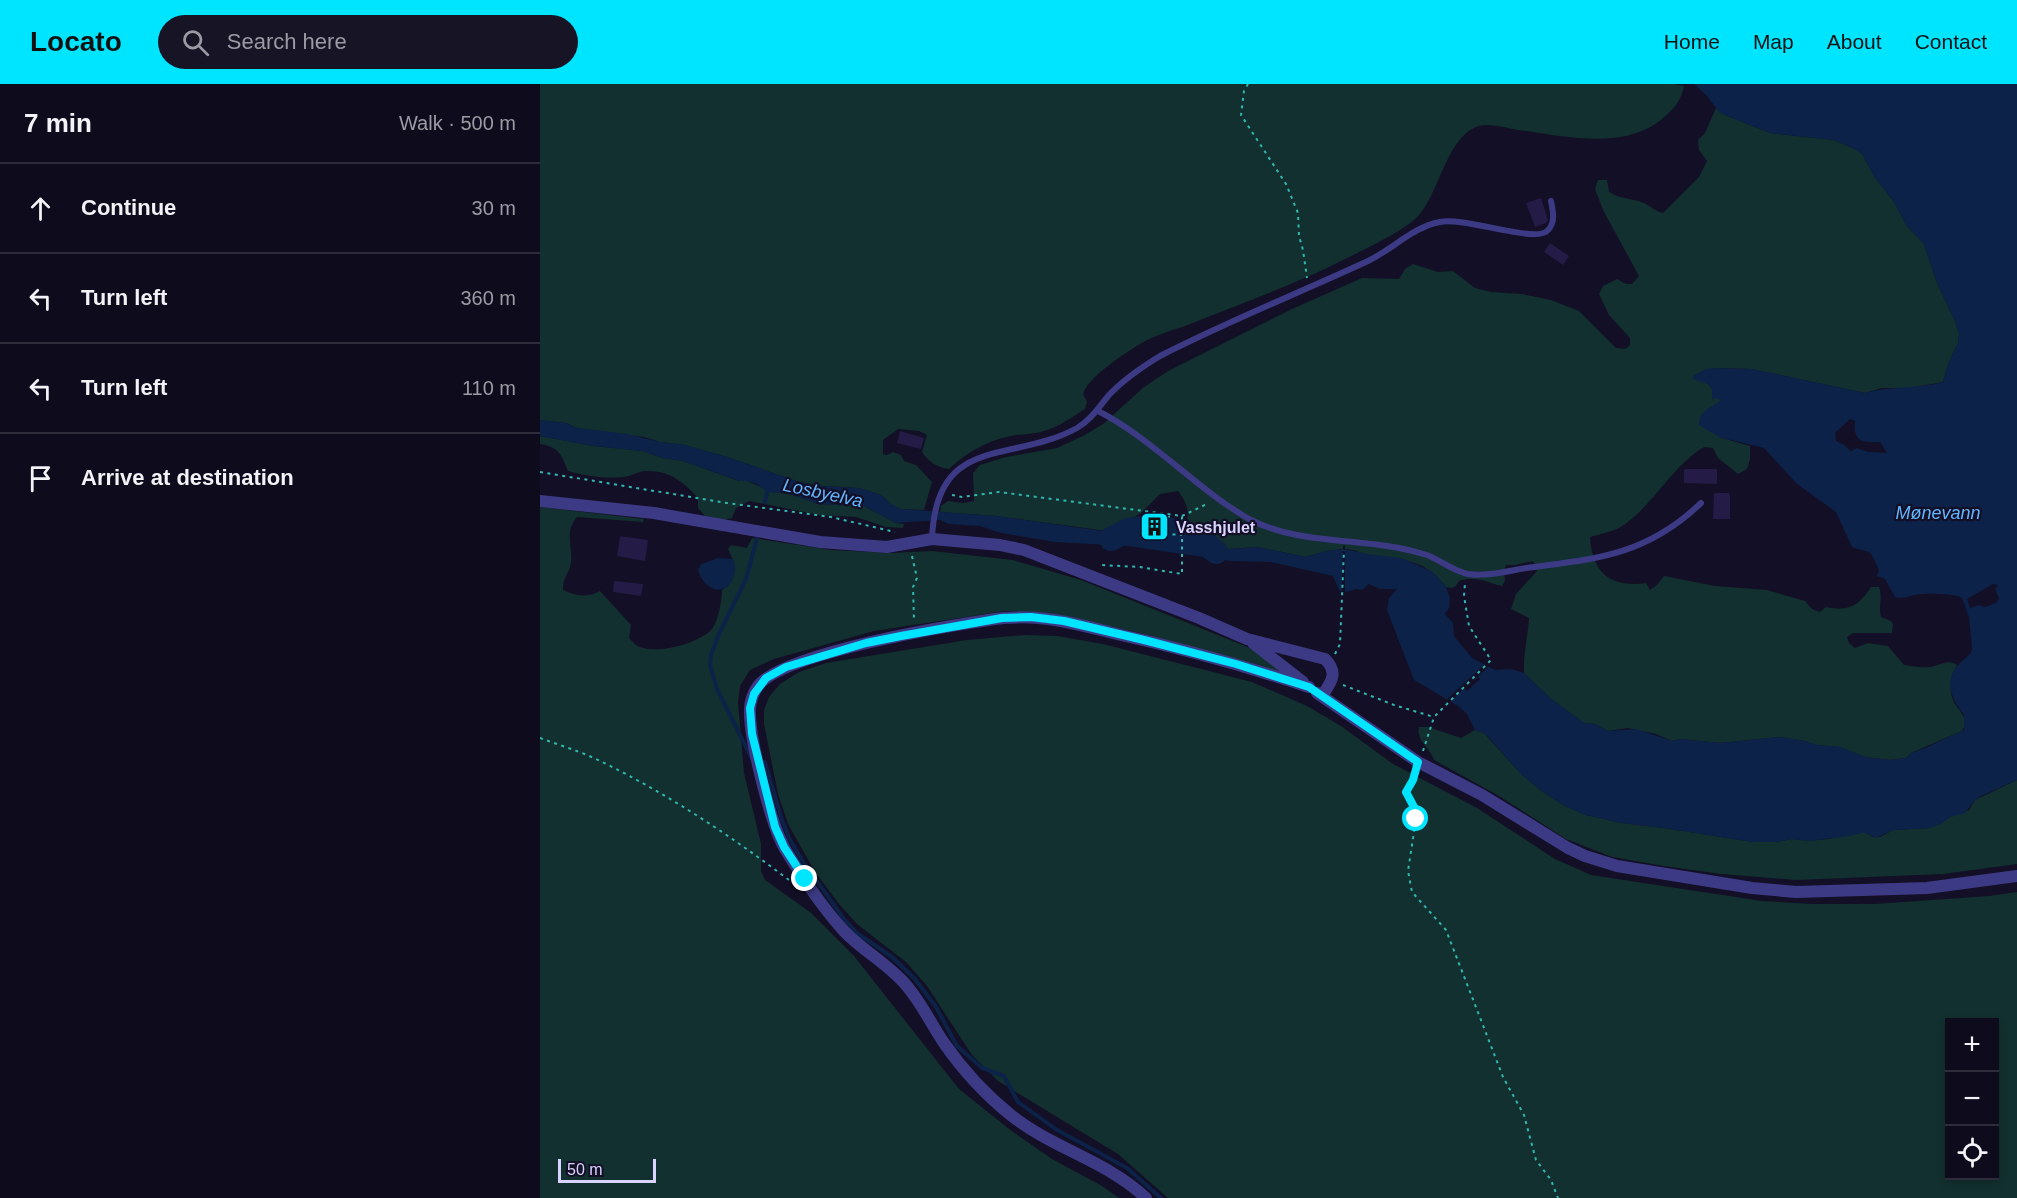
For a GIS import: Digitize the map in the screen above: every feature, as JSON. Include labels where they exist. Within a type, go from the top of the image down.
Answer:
[{"type":"street","points":[[540,501],[654,513],[820,542],[887,547],[932,539],[1008,547],[1048,558],[1247,639],[1325,659],[1331,665],[1333,672],[1332,681],[1322,696]]},
{"type":"street","points":[[1146,1198],[1128,1182],[1060,1146],[1012,1116],[953,1056],[909,987],[846,933],[790,857],[779,837],[752,734],[750,708],[757,687],[766,678],[786,667],[866,643],[1002,618],[1048,619],[1144,640],[1236,664],[1309,687]]},
{"type":"street","points":[[1247,639],[1309,687],[1418,762],[1482,795],[1568,848],[1617,866],[1752,888],[1796,892],[1927,888],[2017,876]]},
{"type":"lane","points":[[932,539],[934,510],[941,492],[953,475],[972,461],[1003,450],[1060,436],[1079,427],[1098,411],[1120,385],[1137,370],[1160,356],[1370,260],[1413,233],[1441,221],[1468,222],[1532,235],[1544,233],[1548,230],[1554,216],[1551,201]]},
{"type":"lane","points":[[1098,411],[1124,424],[1218,497],[1249,518],[1269,528],[1312,537],[1406,550],[1427,555],[1465,574],[1483,575],[1563,564],[1622,552],[1665,532],[1701,503]]},
{"type":"path","points":[[1248,84],[1244,91],[1241,115],[1286,184],[1298,213],[1299,236],[1304,250],[1309,287]]},
{"type":"path","points":[[540,472],[726,503],[831,517],[900,533]]},
{"type":"path","points":[[941,492],[962,497],[999,492],[1182,517],[1206,506],[1218,497]]},
{"type":"path","points":[[1148,518],[1169,519],[1169,515]]},
{"type":"path","points":[[1076,569],[1091,565],[1120,565],[1182,574],[1182,517]]},
{"type":"path","points":[[1165,534],[1182,535]]},
{"type":"path","points":[[909,544],[916,578],[913,587],[915,616],[913,633]]},
{"type":"path","points":[[1331,665],[1340,644],[1344,552]]},
{"type":"path","points":[[1465,574],[1464,596],[1469,626],[1491,660],[1443,705],[1434,717],[1413,780],[1406,792],[1414,807],[1416,819],[1408,871],[1412,892],[1446,930],[1503,1077],[1524,1115],[1536,1160],[1551,1180],[1558,1198]]},
{"type":"path","points":[[1332,681],[1394,705],[1434,717]]},
{"type":"path","points":[[540,738],[595,758],[674,801],[742,844],[797,886]]},
{"type":"green space","points":[[540,84],[1674,84],[1684,86],[1679,100],[1662,119],[1647,129],[1630,135],[1593,139],[1490,125],[1473,128],[1454,148],[1427,204],[1412,222],[1377,243],[1312,275],[1140,344],[1107,366],[1086,387],[1083,394],[1087,402],[1085,409],[1055,427],[988,443],[963,457],[949,469],[934,464],[922,452],[927,435],[919,431],[898,429],[883,440],[883,454],[893,452],[901,455],[904,461],[916,465],[932,482],[924,510],[901,509],[892,505],[881,495],[859,488],[799,482],[685,445],[540,420]]},
{"type":"green space","points":[[1716,108],[1725,115],[1770,133],[1834,140],[1863,155],[1907,226],[1924,244],[1937,283],[1955,321],[1959,334],[1958,343],[1943,382],[1909,388],[1882,388],[1865,393],[1752,369],[1714,368],[1693,376],[1708,384],[1713,390],[1712,399],[1720,399],[1719,437],[1750,446],[1747,469],[1738,474],[1718,458],[1713,448],[1704,447],[1682,465],[1633,518],[1617,529],[1590,537],[1595,560],[1599,569],[1613,580],[1634,584],[1646,583],[1650,590],[1664,576],[1715,586],[1767,590],[1805,601],[1812,609],[1820,612],[1826,607],[1841,609],[1852,606],[1862,599],[1871,587],[1879,587],[1881,617],[1891,621],[1892,633],[1853,633],[1847,637],[1849,643],[1855,648],[1868,643],[1888,646],[1904,665],[1926,667],[1950,662],[1957,665],[1951,688],[1954,702],[1965,719],[1962,731],[1911,753],[1906,758],[1889,760],[1865,757],[1840,747],[1816,745],[1780,737],[1720,743],[1681,739],[1672,741],[1656,734],[1628,728],[1608,731],[1595,724],[1584,723],[1551,699],[1524,673],[1529,618],[1511,609],[1516,594],[1537,571],[1533,561],[1506,565],[1505,581],[1502,586],[1480,580],[1465,579],[1452,588],[1446,587],[1429,570],[1420,565],[1345,549],[1345,545],[1343,549],[1306,557],[1258,547],[1230,549],[1176,541],[1188,515],[1185,502],[1178,491],[1160,494],[1141,513],[1115,532],[996,516],[940,512],[941,506],[948,501],[963,503],[974,501],[973,473],[980,465],[1006,457],[1057,448],[1083,436],[1103,424],[1144,387],[1168,371],[1292,309],[1362,278],[1399,279],[1405,269],[1413,264],[1438,272],[1453,271],[1475,288],[1551,300],[1579,311],[1616,348],[1625,349],[1630,345],[1630,338],[1609,315],[1599,294],[1603,286],[1617,279],[1626,284],[1632,284],[1639,276],[1603,210],[1595,189],[1598,180],[1607,180],[1609,192],[1614,195],[1642,202],[1663,213],[1699,177],[1707,161],[1699,150],[1698,140],[1705,133]]},
{"type":"green space","points":[[540,436],[594,446],[643,451],[663,458],[683,461],[739,481],[747,481],[773,492],[790,494],[818,504],[864,506],[896,523],[904,524],[903,528],[886,527],[856,517],[819,515],[749,501],[736,508],[732,518],[724,520],[705,516],[698,508],[698,498],[681,482],[669,475],[646,471],[610,478],[568,471],[555,449],[540,444]]},
{"type":"green space","points":[[540,507],[644,519],[643,522],[577,517],[571,528],[571,563],[563,590],[582,595],[600,591],[631,625],[629,638],[637,646],[648,649],[667,648],[697,640],[711,630],[718,617],[722,590],[728,586],[734,562],[728,549],[731,545],[747,548],[752,538],[831,550],[891,553],[932,551],[1013,560],[1081,580],[1260,652],[1282,673],[1140,633],[1051,613],[1005,611],[874,631],[774,659],[750,670],[740,686],[738,702],[744,773],[761,844],[761,871],[765,880],[810,912],[854,956],[959,1089],[1009,1129],[1052,1159],[1102,1186],[1119,1198],[540,1198]]},
{"type":"green space","points":[[1025,635],[1057,636],[1103,644],[1252,682],[1307,706],[1341,726],[1393,764],[1477,808],[1555,859],[1591,875],[1762,901],[1812,904],[1875,904],[2017,892],[2017,1198],[1168,1198],[1118,1154],[998,1081],[972,1055],[927,986],[906,962],[857,924],[815,872],[788,824],[778,794],[764,724],[764,710],[769,697],[780,684],[799,672],[826,663],[967,640]]},
{"type":"green space","points":[[1419,727],[1428,727],[1461,738],[1475,730],[1484,733],[1522,775],[1543,792],[1565,806],[1586,815],[1622,823],[1753,842],[1792,839],[1809,841],[1861,833],[1880,837],[1893,830],[1930,828],[1969,810],[1975,800],[2017,780],[2017,864],[1943,874],[1796,880],[1721,874],[1612,857],[1566,839],[1499,796],[1434,760],[1421,741]]},
{"type":"water","name":"Mønevann","points":[[1694,84],[2017,84],[2017,780],[1981,796],[1965,813],[1950,817],[1930,828],[1893,830],[1876,838],[1861,833],[1809,841],[1792,839],[1753,842],[1622,823],[1586,815],[1565,806],[1543,792],[1522,775],[1484,733],[1475,730],[1467,714],[1458,706],[1414,680],[1387,610],[1389,598],[1397,589],[1380,589],[1369,584],[1362,590],[1345,592],[1345,549],[1401,558],[1433,572],[1446,587],[1450,598],[1449,608],[1445,614],[1453,623],[1454,636],[1472,658],[1495,670],[1511,669],[1524,673],[1551,699],[1584,723],[1595,724],[1608,731],[1636,729],[1672,741],[1681,739],[1720,743],[1780,737],[1816,745],[1840,747],[1865,757],[1889,760],[1906,758],[1911,753],[1964,730],[1964,715],[1956,703],[1950,683],[1951,676],[1972,649],[1969,617],[1962,598],[1931,594],[1895,597],[1885,579],[1877,576],[1879,570],[1871,554],[1852,547],[1836,512],[1797,484],[1764,448],[1719,437],[1699,425],[1699,421],[1708,408],[1720,400],[1712,399],[1712,388],[1708,384],[1693,379],[1693,376],[1706,369],[1752,369],[1865,393],[1943,382],[1958,343],[1959,334],[1937,283],[1924,244],[1907,226],[1894,202],[1874,176],[1863,155],[1857,150],[1834,140],[1770,133],[1720,113]],"holes":[[[1850,419],[1855,421],[1857,437],[1860,440],[1880,442],[1887,453],[1868,452],[1857,448],[1851,451],[1836,441],[1835,433]],[[1993,584],[1998,585],[1995,589],[1999,598],[1996,603],[1985,607],[1978,605],[1970,608],[1967,599]]]},
{"type":"water","points":[[540,420],[685,445],[799,482],[859,488],[881,495],[892,505],[901,509],[996,516],[1230,549],[1258,547],[1306,557],[1343,549],[1342,592],[1333,576],[1271,562],[1231,561],[1127,546],[1055,542],[1001,533],[980,526],[949,524],[940,520],[896,523],[864,506],[818,504],[790,494],[767,492],[757,484],[740,481],[683,461],[663,458],[643,451],[594,446],[540,436]]},
{"type":"water","points":[[718,558],[733,559],[735,569],[729,584],[724,589],[717,590],[703,581],[698,570],[701,564]]},
{"type":"pier","points":[[1487,662],[1490,665],[1474,680],[1479,677],[1480,679],[1467,691],[1464,688],[1448,704],[1444,702]]},
{"type":"building","points":[[1541,198],[1548,220],[1535,227],[1526,203]]},
{"type":"building","points":[[1550,243],[1569,256],[1563,265],[1544,252]]},
{"type":"building","points":[[900,431],[924,438],[921,449],[897,443]]},
{"type":"building","points":[[1684,469],[1717,469],[1717,484],[1684,483]]},
{"type":"building","points":[[1714,493],[1729,493],[1730,519],[1713,519]]},
{"type":"building","name":"Vasshjulet","points":[[1145,518],[1166,520],[1165,537],[1143,535]]},
{"type":"building","points":[[620,536],[648,540],[645,561],[617,556]]},
{"type":"building","points":[[614,581],[643,584],[641,596],[613,592]]},
{"type":"waterway","points":[[765,502],[768,488]]},
{"type":"waterway","name":"Losbyelva","points":[[1111,539],[1128,530],[1143,528]]},
{"type":"waterway","name":"Losbyelva","points":[[1166,529],[1193,537],[1216,552]]},
{"type":"waterway","points":[[752,759],[717,689],[710,665],[718,636],[746,579],[757,538]]},
{"type":"waterway","points":[[765,762],[781,817],[789,838],[802,860],[844,919],[857,933],[892,957],[915,979],[936,1007],[957,1046],[982,1068],[1004,1076],[1018,1102],[1057,1130],[1127,1168],[1161,1198]]},
{"type":"place","name":"Vasshjulet","points":[[1155,527]]},
{"type":"route","points":[[805,879],[784,847],[768,802],[751,725],[751,701],[757,687],[766,678],[786,667],[826,654],[866,643],[1002,618],[1031,617],[1064,621],[1236,664],[1309,687],[1418,762],[1413,780],[1406,792],[1414,807],[1416,819]]}]
